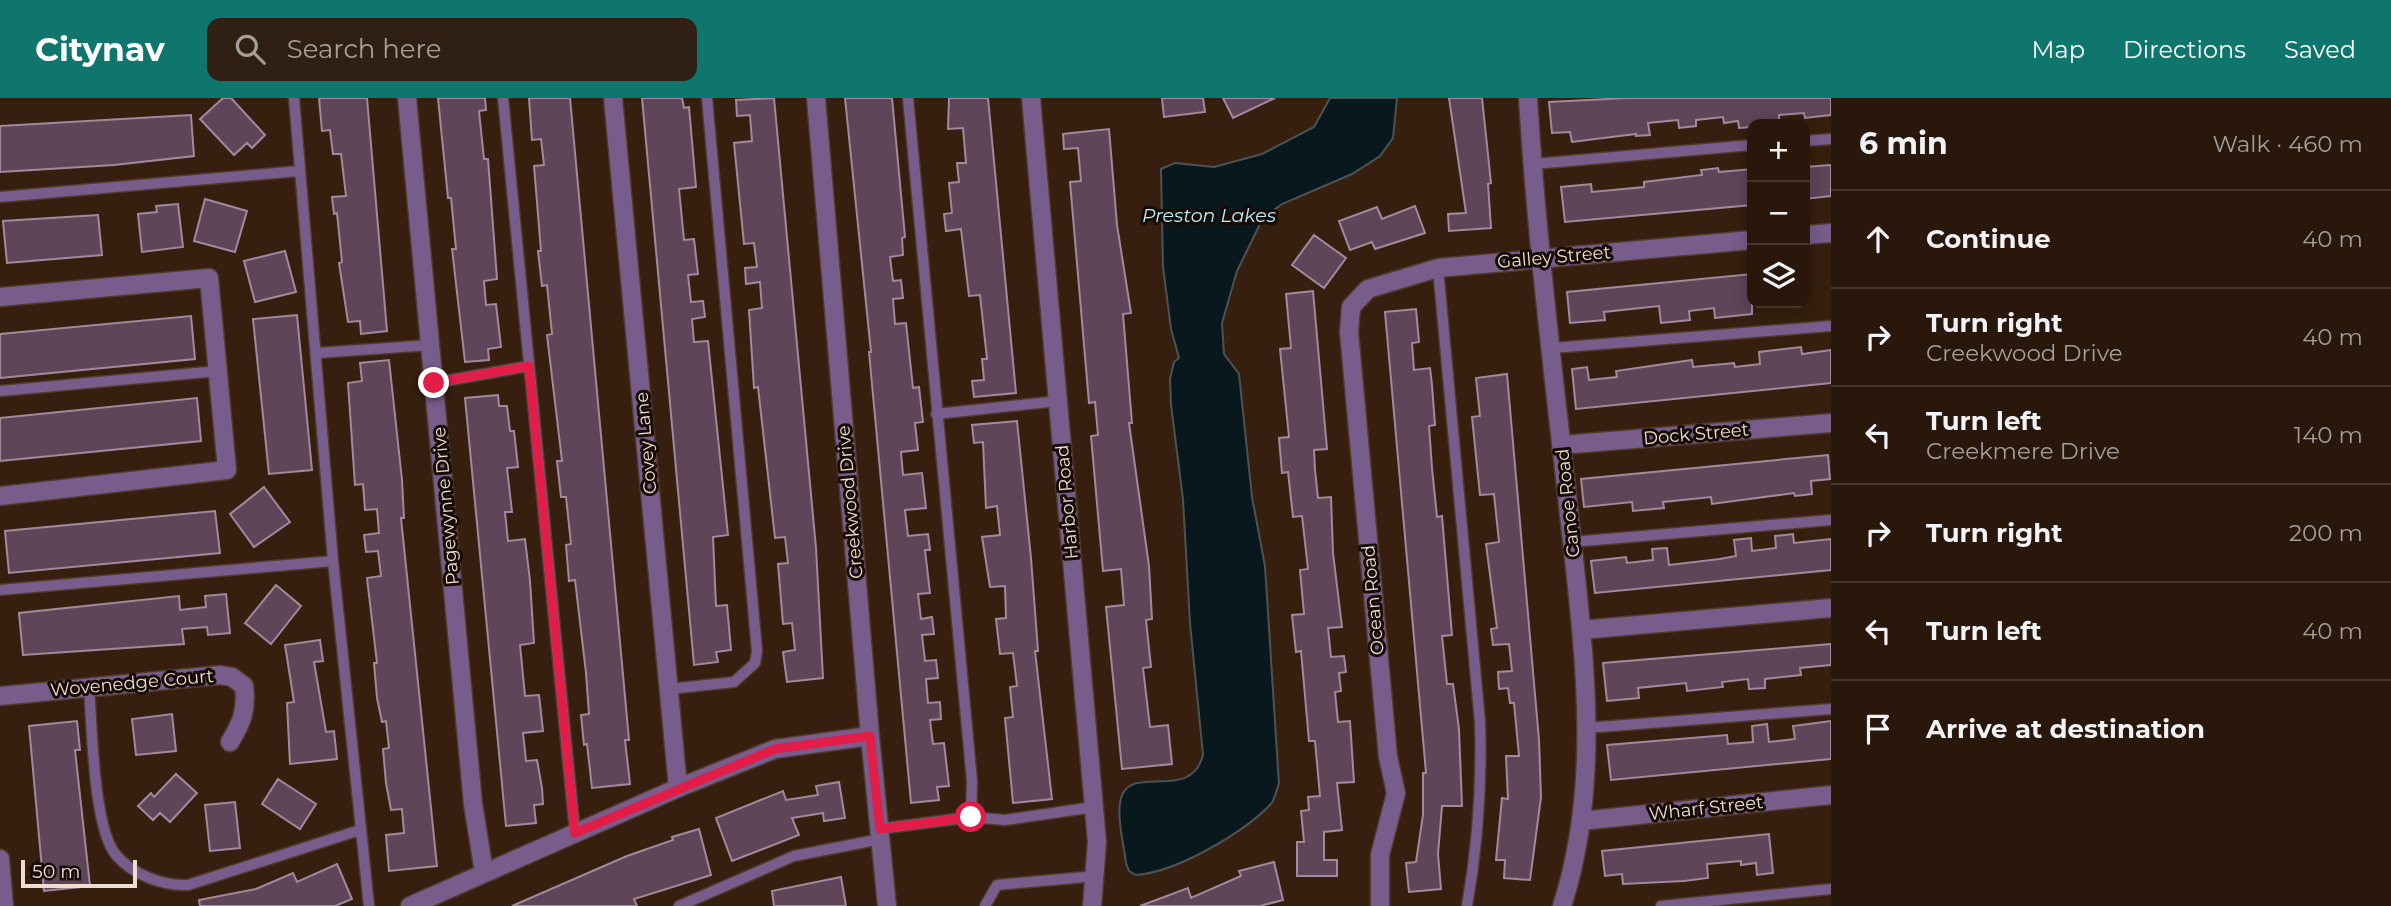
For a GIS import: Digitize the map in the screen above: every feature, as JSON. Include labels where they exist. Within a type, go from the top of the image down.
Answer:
[{"type":"street","name":"Pagewynne Drive","points":[[407,98],[473,804],[484,872]]},
{"type":"street","name":"Covey Lane","points":[[613,98],[678,788]]},
{"type":"street","name":"Creekwood Drive","points":[[816,98],[887,906]]},
{"type":"street","name":"Harbor Road","points":[[1031,98],[1094,807],[1096,876],[1092,906]]},
{"type":"street","name":"Canoe Road","points":[[1528,98],[1581,630],[1586,728],[1587,786],[1574,869],[1562,906]]},
{"type":"street","points":[[1810,235],[1831,233]]},
{"type":"street","name":"Galley Street","points":[[1360,295],[1389,282],[1438,268],[1747,240]]},
{"type":"street","points":[[0,297],[209,278],[226,470],[0,495]]},
{"type":"street","name":"Ocean Road","points":[[1360,295],[1351,307],[1349,332],[1388,757],[1395,793],[1380,855],[1380,906]]},
{"type":"street","name":"Dock Street","points":[[1561,445],[1831,423]]},
{"type":"street","points":[[1581,630],[1831,608]]},
{"type":"street","name":"Wovenedge Court","points":[[0,696],[220,675],[232,677],[244,686],[246,700],[245,716],[230,742]]},
{"type":"street","points":[[410,906],[678,788],[775,749],[870,736]]},
{"type":"street","name":"Wharf Street","points":[[1581,821],[1831,795]]},
{"type":"street","points":[[0,859],[4,906]]},
{"type":"lane","points":[[294,98],[333,561],[369,906]]},
{"type":"lane","points":[[503,98],[575,833]]},
{"type":"lane","points":[[669,689],[733,682],[755,663],[757,651],[707,98]]},
{"type":"lane","points":[[908,98],[972,781],[971,817]]},
{"type":"lane","points":[[1810,141],[1831,139]]},
{"type":"lane","points":[[1534,164],[1747,145]]},
{"type":"lane","points":[[0,197],[299,171]]},
{"type":"lane","points":[[1438,268],[1480,722],[1482,782],[1479,841],[1467,906]]},
{"type":"lane","points":[[1552,348],[1831,326]]},
{"type":"lane","points":[[317,353],[430,345]]},
{"type":"lane","points":[[434,383],[529,366]]},
{"type":"lane","points":[[0,391],[218,371]]},
{"type":"lane","points":[[936,414],[1058,401]]},
{"type":"lane","points":[[1572,542],[1831,520]]},
{"type":"lane","points":[[0,590],[333,561]]},
{"type":"lane","points":[[89,686],[101,821],[116,855],[147,878],[170,886],[188,885],[359,830]]},
{"type":"lane","points":[[1586,728],[1831,709]]},
{"type":"lane","points":[[679,906],[794,856],[880,834],[971,817],[1004,820],[1094,807]]},
{"type":"lane","points":[[985,906],[997,885],[1096,876]]},
{"type":"lane","points":[[1661,906],[1831,889]]},
{"type":"water","name":"Preston Lakes","points":[[1330,98],[1397,98],[1393,138],[1380,156],[1352,174],[1282,204],[1263,218],[1237,271],[1222,323],[1224,354],[1239,374],[1252,497],[1265,566],[1279,784],[1271,804],[1227,838],[1170,867],[1136,875],[1129,871],[1126,863],[1120,822],[1121,798],[1127,788],[1136,783],[1187,777],[1196,769],[1203,755],[1190,623],[1183,499],[1171,405],[1170,379],[1174,362],[1179,358],[1171,329],[1163,267],[1161,169],[1175,163],[1214,167],[1262,154],[1314,127]]},
{"type":"building","points":[[223,98],[231,98],[265,135],[252,148],[247,143],[234,155],[200,119]]},
{"type":"building","points":[[319,98],[367,98],[387,331],[361,334],[360,321],[348,322],[339,263],[342,262],[337,213],[334,214],[332,197],[346,196],[341,154],[333,154],[330,130],[322,131]]},
{"type":"building","points":[[438,98],[485,98],[486,110],[479,111],[484,159],[488,159],[497,279],[484,281],[486,305],[496,304],[501,347],[488,349],[489,360],[465,362],[452,249],[456,249],[451,198],[448,198]]},
{"type":"building","points":[[529,98],[570,98],[629,740],[625,740],[630,784],[592,788],[587,744],[584,745],[581,715],[589,714],[586,673],[575,580],[569,581],[566,545],[571,544],[566,497],[561,497],[557,461],[562,461],[547,335],[552,334],[547,285],[542,286],[538,251],[541,251],[534,166],[544,165],[541,139],[532,140]]},
{"type":"building","points":[[642,98],[682,98],[684,108],[689,107],[696,187],[679,189],[684,240],[694,239],[698,274],[688,275],[691,302],[703,301],[705,317],[692,319],[694,342],[708,341],[728,535],[713,537],[716,606],[727,605],[731,650],[716,652],[718,662],[694,665]]},
{"type":"building","points":[[774,98],[816,548],[823,678],[787,682],[783,652],[795,650],[792,623],[783,624],[778,564],[788,563],[785,537],[775,538],[758,387],[754,388],[749,310],[762,308],[760,282],[746,284],[745,268],[757,267],[754,243],[744,244],[734,143],[752,141],[750,115],[737,116],[736,100]]},
{"type":"building","points":[[845,98],[892,98],[905,237],[902,238],[903,255],[890,257],[893,281],[901,280],[903,298],[893,299],[895,324],[906,323],[913,388],[919,387],[923,422],[915,423],[918,450],[901,452],[903,475],[922,473],[926,508],[905,510],[908,536],[928,534],[930,550],[925,550],[930,593],[918,594],[921,619],[932,617],[934,634],[922,635],[925,661],[936,660],[938,678],[926,679],[928,703],[940,702],[941,719],[930,720],[933,744],[944,743],[949,786],[937,787],[939,800],[911,803],[871,352]]},
{"type":"building","points":[[949,98],[988,98],[1016,393],[974,397],[972,381],[984,380],[982,359],[987,359],[980,295],[969,296],[961,229],[946,231],[944,214],[952,213],[949,183],[959,182],[957,163],[966,163],[963,128],[948,129]]},
{"type":"building","points":[[1162,98],[1203,98],[1205,112],[1164,117]]},
{"type":"building","points":[[1223,98],[1275,98],[1233,118]]},
{"type":"building","points":[[1449,98],[1482,98],[1491,183],[1488,184],[1491,228],[1449,231],[1448,214],[1466,213]]},
{"type":"building","points":[[1627,98],[1831,98],[1831,115],[1805,118],[1804,113],[1779,115],[1779,119],[1747,119],[1747,127],[1739,128],[1738,121],[1724,123],[1723,117],[1696,120],[1696,126],[1679,128],[1678,120],[1648,123],[1650,135],[1636,134],[1572,142],[1570,132],[1552,133],[1549,102]]},
{"type":"building","points":[[191,115],[194,156],[114,165],[0,172],[0,126]]},
{"type":"building","points":[[1109,129],[1117,225],[1131,313],[1123,314],[1132,423],[1129,423],[1149,566],[1152,619],[1146,620],[1151,667],[1143,668],[1150,727],[1168,725],[1172,764],[1122,769],[1106,607],[1124,605],[1121,569],[1103,571],[1091,436],[1098,435],[1095,402],[1089,403],[1070,182],[1081,181],[1078,148],[1064,149],[1063,134]]},
{"type":"building","points":[[1831,165],[1831,196],[1810,198],[1810,167]]},
{"type":"building","points":[[1718,168],[1719,172],[1747,169],[1747,205],[1565,222],[1561,187],[1591,184],[1592,192],[1644,187],[1644,182],[1702,175],[1701,170]]},
{"type":"building","points":[[205,199],[247,211],[235,252],[194,241]]},
{"type":"building","points":[[178,204],[183,247],[142,252],[138,214],[157,212],[156,206]]},
{"type":"building","points":[[1415,206],[1425,233],[1375,249],[1372,242],[1350,250],[1339,221],[1377,207],[1382,219]]},
{"type":"building","points":[[98,215],[102,255],[7,263],[3,221]]},
{"type":"building","points":[[1314,235],[1346,258],[1324,288],[1292,265]]},
{"type":"building","points":[[285,251],[296,292],[255,302],[244,261]]},
{"type":"building","points":[[1747,274],[1747,308],[1752,308],[1752,314],[1715,318],[1714,308],[1689,311],[1690,320],[1661,323],[1659,306],[1604,312],[1605,320],[1570,323],[1567,292]]},
{"type":"building","points":[[1313,291],[1327,449],[1314,450],[1315,470],[1318,498],[1331,497],[1333,553],[1342,627],[1328,628],[1331,657],[1344,656],[1346,672],[1339,673],[1341,691],[1335,692],[1338,722],[1350,721],[1354,782],[1337,783],[1342,830],[1324,832],[1324,860],[1337,860],[1337,876],[1297,876],[1297,842],[1304,842],[1301,811],[1309,810],[1308,797],[1320,796],[1315,741],[1309,741],[1301,651],[1296,652],[1292,615],[1304,614],[1300,570],[1308,569],[1302,516],[1293,517],[1288,472],[1282,473],[1279,438],[1289,437],[1280,349],[1291,348],[1286,294]]},
{"type":"building","points":[[1416,309],[1419,342],[1412,343],[1414,370],[1430,368],[1432,385],[1435,425],[1429,426],[1432,468],[1437,517],[1442,516],[1452,635],[1442,636],[1447,684],[1453,684],[1459,729],[1462,806],[1442,806],[1438,854],[1441,889],[1409,892],[1406,863],[1416,862],[1423,815],[1423,773],[1426,773],[1385,312]]},
{"type":"building","points":[[297,315],[312,470],[269,474],[253,319]]},
{"type":"building","points":[[191,316],[195,359],[0,378],[0,334]]},
{"type":"building","points":[[1801,347],[1802,354],[1831,350],[1831,383],[1576,409],[1572,369],[1587,367],[1589,380],[1617,377],[1616,371],[1692,360],[1693,367],[1734,363],[1735,367],[1760,364],[1759,352]]},
{"type":"building","points":[[389,360],[402,480],[404,518],[401,518],[437,866],[389,871],[386,835],[404,833],[402,809],[391,810],[386,783],[383,749],[389,748],[386,721],[382,722],[377,698],[374,663],[377,663],[367,578],[381,576],[378,551],[366,552],[364,535],[379,533],[377,509],[365,510],[363,484],[355,485],[348,383],[362,381],[360,363]]},
{"type":"building","points":[[1507,374],[1539,740],[1541,797],[1530,880],[1504,878],[1505,860],[1496,860],[1502,798],[1508,799],[1506,756],[1519,756],[1514,703],[1510,703],[1508,688],[1499,689],[1498,672],[1512,671],[1509,644],[1493,645],[1491,629],[1497,628],[1486,544],[1499,542],[1494,494],[1480,495],[1472,417],[1480,416],[1476,378]]},
{"type":"building","points":[[498,395],[499,406],[507,406],[510,431],[514,431],[518,467],[507,468],[512,512],[505,512],[508,541],[525,539],[530,581],[534,643],[520,645],[525,696],[539,695],[543,731],[523,733],[526,761],[537,760],[542,788],[543,804],[534,805],[536,823],[506,826],[465,398]]},
{"type":"building","points":[[197,398],[201,441],[0,461],[0,418]]},
{"type":"building","points":[[1017,421],[1031,558],[1038,651],[1035,651],[1052,799],[1013,803],[1005,718],[1013,717],[1010,687],[1017,686],[1013,653],[1000,654],[996,619],[1006,618],[1005,586],[990,587],[982,537],[1000,535],[997,506],[986,508],[983,442],[974,443],[972,425]]},
{"type":"building","points":[[1828,455],[1830,479],[1811,481],[1812,494],[1795,496],[1794,493],[1712,504],[1711,497],[1663,502],[1664,508],[1633,511],[1632,502],[1584,507],[1581,479]]},
{"type":"building","points":[[264,487],[290,522],[254,547],[230,514]]},
{"type":"building","points":[[215,511],[220,553],[9,573],[5,531]]},
{"type":"building","points":[[1793,534],[1794,543],[1831,539],[1831,570],[1595,593],[1591,561],[1626,557],[1627,563],[1653,560],[1652,549],[1667,548],[1669,565],[1720,559],[1736,556],[1734,540],[1751,538],[1752,551],[1776,548],[1775,536]]},
{"type":"building","points":[[276,585],[301,606],[271,644],[245,623]]},
{"type":"building","points":[[226,594],[230,633],[208,635],[207,627],[182,629],[184,644],[23,655],[19,613],[179,596],[180,610],[206,607],[205,596]]},
{"type":"building","points":[[320,640],[323,661],[314,662],[326,732],[334,731],[337,759],[290,764],[287,703],[294,702],[285,645]]},
{"type":"building","points":[[1831,644],[1831,665],[1800,668],[1801,675],[1765,679],[1765,688],[1749,689],[1748,679],[1722,682],[1723,687],[1687,691],[1686,683],[1638,688],[1639,698],[1607,701],[1603,663]]},
{"type":"building","points":[[172,714],[176,751],[136,755],[132,719]]},
{"type":"building","points":[[77,721],[80,750],[75,750],[90,886],[44,891],[29,726]]},
{"type":"building","points":[[1831,721],[1831,759],[1611,780],[1607,745],[1727,735],[1728,744],[1753,742],[1752,726],[1767,724],[1769,742],[1795,739],[1793,726]]},
{"type":"building","points":[[176,774],[197,793],[170,822],[160,813],[153,820],[138,806],[151,793],[154,797]]},
{"type":"building","points":[[278,779],[316,804],[300,829],[262,804]]},
{"type":"building","points":[[839,782],[845,818],[824,821],[823,813],[792,818],[799,835],[732,861],[716,818],[783,791],[786,800],[818,795],[816,786]]},
{"type":"building","points":[[235,802],[240,848],[210,851],[205,805]]},
{"type":"building","points":[[699,829],[711,875],[634,899],[637,906],[512,906],[627,856],[673,840],[672,837]]},
{"type":"building","points":[[1769,834],[1773,873],[1757,875],[1756,863],[1741,865],[1741,861],[1707,864],[1708,878],[1684,881],[1623,884],[1622,874],[1605,876],[1602,851]]},
{"type":"building","points":[[1274,862],[1283,900],[1260,906],[1140,906],[1188,888],[1191,898],[1241,876],[1239,871]]},
{"type":"building","points":[[337,864],[352,899],[335,906],[200,906],[199,900],[256,889],[293,873],[297,882]]},
{"type":"building","points":[[841,877],[846,906],[774,906],[772,891]]},
{"type":"route","points":[[434,383],[529,366],[575,833],[775,749],[870,736],[880,829],[971,817]]}]
